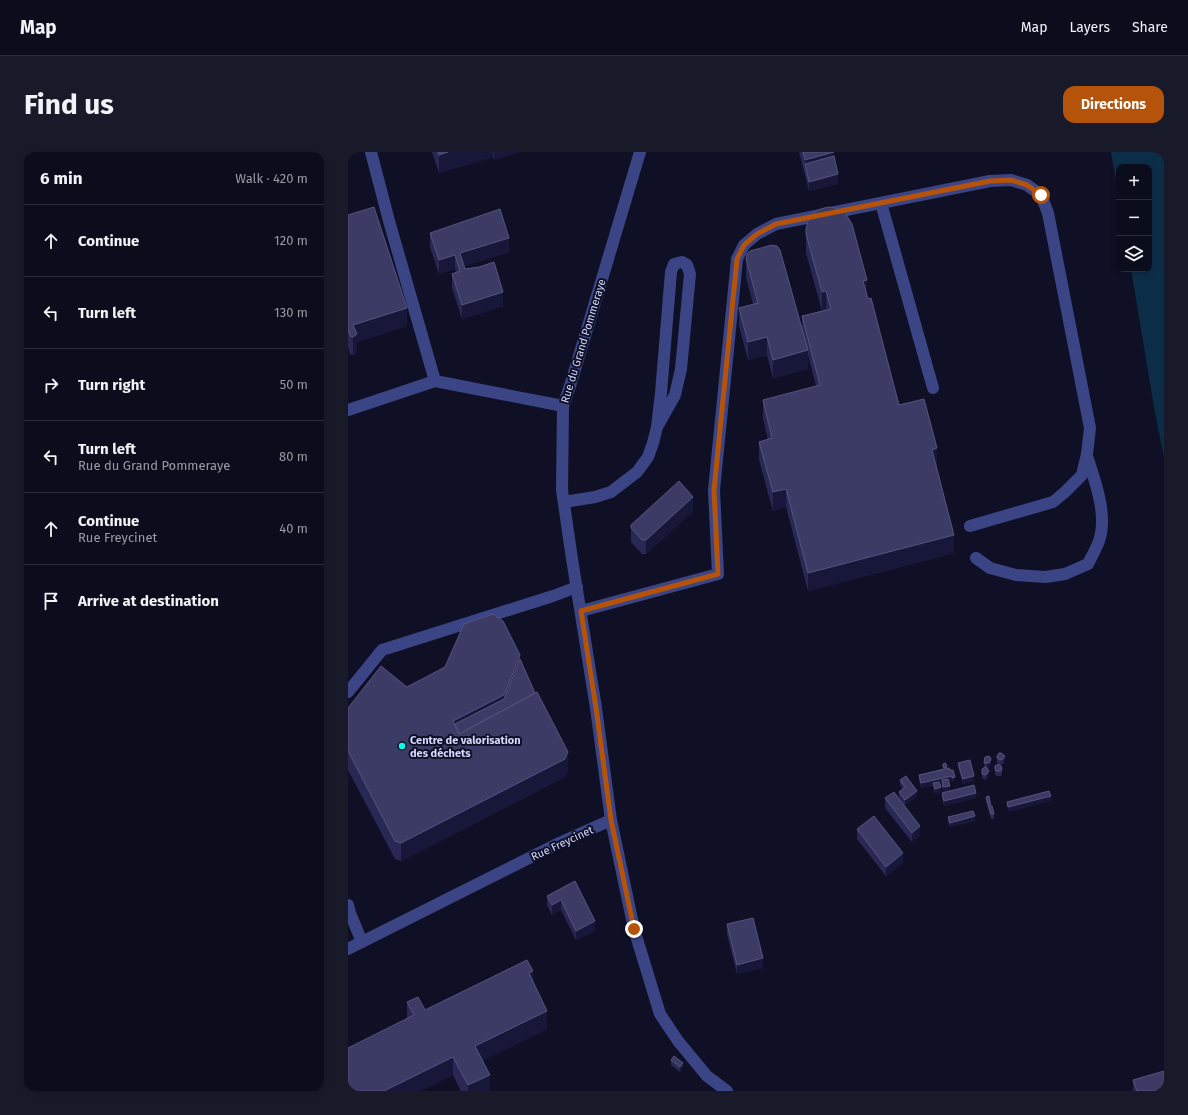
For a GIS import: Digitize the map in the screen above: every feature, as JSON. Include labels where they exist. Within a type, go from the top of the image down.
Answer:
[{"type":"street","points":[[370,152],[435,381]]},
{"type":"street","name":"Rue du Grand Pommeraye","points":[[611,820],[596,708],[562,490],[563,406],[640,152]]},
{"type":"street","points":[[581,611],[718,574],[714,490],[737,259],[744,245],[757,234],[776,224],[990,181],[1011,180],[1027,185],[1041,195],[1048,213],[1090,428],[1087,454],[1082,476],[1053,502],[970,526]]},
{"type":"street","points":[[881,203],[933,388]]},
{"type":"street","points":[[564,502],[595,497],[611,492],[638,472],[648,457],[653,443],[661,393],[671,272],[674,264],[682,262],[687,265],[690,274],[682,369],[675,395],[656,427]]},
{"type":"street","points":[[348,410],[435,381],[563,406]]},
{"type":"street","points":[[976,558],[990,568],[1016,575],[1045,577],[1065,574],[1088,564],[1099,540],[1102,516],[1097,489],[1087,454]]},
{"type":"street","points":[[348,692],[382,650],[577,587]]},
{"type":"street","points":[[611,820],[634,929],[660,1014],[678,1041],[707,1076],[728,1091]]},
{"type":"street","name":"Rue Freycinet","points":[[348,949],[555,845],[611,820]]},
{"type":"street","points":[[348,905],[362,942]]},
{"type":"water","points":[[1111,152],[1164,152],[1164,457],[1155,413],[1132,272],[1152,272],[1152,164],[1116,164],[1116,181]]},
{"type":"building","points":[[438,152],[448,152],[439,155]]},
{"type":"building","points":[[803,152],[834,152],[805,160]]},
{"type":"building","points":[[834,156],[838,174],[809,182],[805,164]]},
{"type":"building","points":[[374,207],[407,308],[353,325],[357,334],[353,337],[350,336],[348,329],[348,215]]},
{"type":"building","points":[[828,207],[836,208],[845,213],[852,224],[867,280],[863,281],[868,299],[871,298],[899,405],[924,399],[937,448],[932,450],[954,535],[808,573],[786,489],[773,492],[759,442],[772,438],[763,400],[820,385],[802,316],[831,309],[826,291],[822,292],[806,234],[808,221],[815,212]]},
{"type":"building","points":[[500,209],[509,238],[460,253],[465,269],[479,267],[494,262],[503,292],[462,305],[452,274],[460,271],[455,255],[439,260],[430,233]]},
{"type":"building","points":[[772,245],[777,246],[780,250],[808,350],[773,360],[767,337],[748,342],[739,308],[758,303],[746,259],[747,254],[750,251]]},
{"type":"building","points":[[679,481],[693,497],[646,540],[642,540],[631,528],[631,525]]},
{"type":"building","name":"Centre de valorisation des déchets","points":[[493,614],[503,621],[520,655],[504,695],[453,721],[459,734],[537,692],[568,752],[565,759],[401,843],[395,841],[348,751],[348,708],[381,666],[407,687],[445,667],[464,624]]},
{"type":"building","points":[[520,659],[535,693],[459,734],[455,724],[504,699]]},
{"type":"building","points":[[999,753],[1005,756],[1003,759],[1000,760],[997,758]]},
{"type":"building","points":[[989,756],[991,759],[989,763],[984,763],[985,757]]},
{"type":"building","points":[[970,760],[974,776],[963,779],[958,763]]},
{"type":"building","points":[[945,763],[947,765],[946,768],[943,767],[943,764]]},
{"type":"building","points":[[998,764],[1001,766],[1001,771],[996,771],[995,769],[995,766]]},
{"type":"building","points":[[985,767],[989,771],[986,775],[982,774],[982,769]]},
{"type":"building","points":[[949,768],[950,770],[953,770],[955,777],[952,778],[952,776],[921,783],[919,775]]},
{"type":"building","points":[[906,776],[917,791],[905,800],[899,792],[905,787],[900,780]]},
{"type":"building","points":[[948,779],[950,786],[943,787],[942,780]]},
{"type":"building","points":[[939,782],[941,787],[935,789],[933,783]]},
{"type":"building","points":[[974,785],[976,793],[944,801],[942,793]]},
{"type":"building","points":[[1049,791],[1051,796],[1008,807],[1007,802]]},
{"type":"building","points":[[894,792],[920,826],[912,833],[885,798]]},
{"type":"building","points":[[989,796],[994,814],[991,814],[986,797]]},
{"type":"building","points":[[973,811],[975,816],[950,823],[948,817]]},
{"type":"building","points":[[874,816],[903,853],[886,867],[857,829]]},
{"type":"building","points":[[575,881],[595,921],[576,931],[561,900],[552,905],[547,896]]},
{"type":"building","points":[[753,918],[763,958],[737,965],[727,924]]},
{"type":"building","points":[[527,960],[533,971],[529,973],[547,1011],[475,1046],[490,1075],[468,1085],[453,1057],[384,1091],[348,1091],[348,1048],[414,1015],[407,1002],[418,997],[425,1010]]},
{"type":"building","points":[[674,1056],[683,1063],[680,1067],[671,1060]]},
{"type":"building","points":[[1164,1071],[1164,1091],[1137,1091],[1133,1080]]},
{"type":"place","name":"Centre de valorisation des déchets","points":[[402,746]]},
{"type":"route","points":[[634,929],[611,820],[581,611],[718,574],[714,490],[737,259],[744,245],[757,234],[776,224],[990,181],[1011,180],[1027,185],[1041,195]]}]
